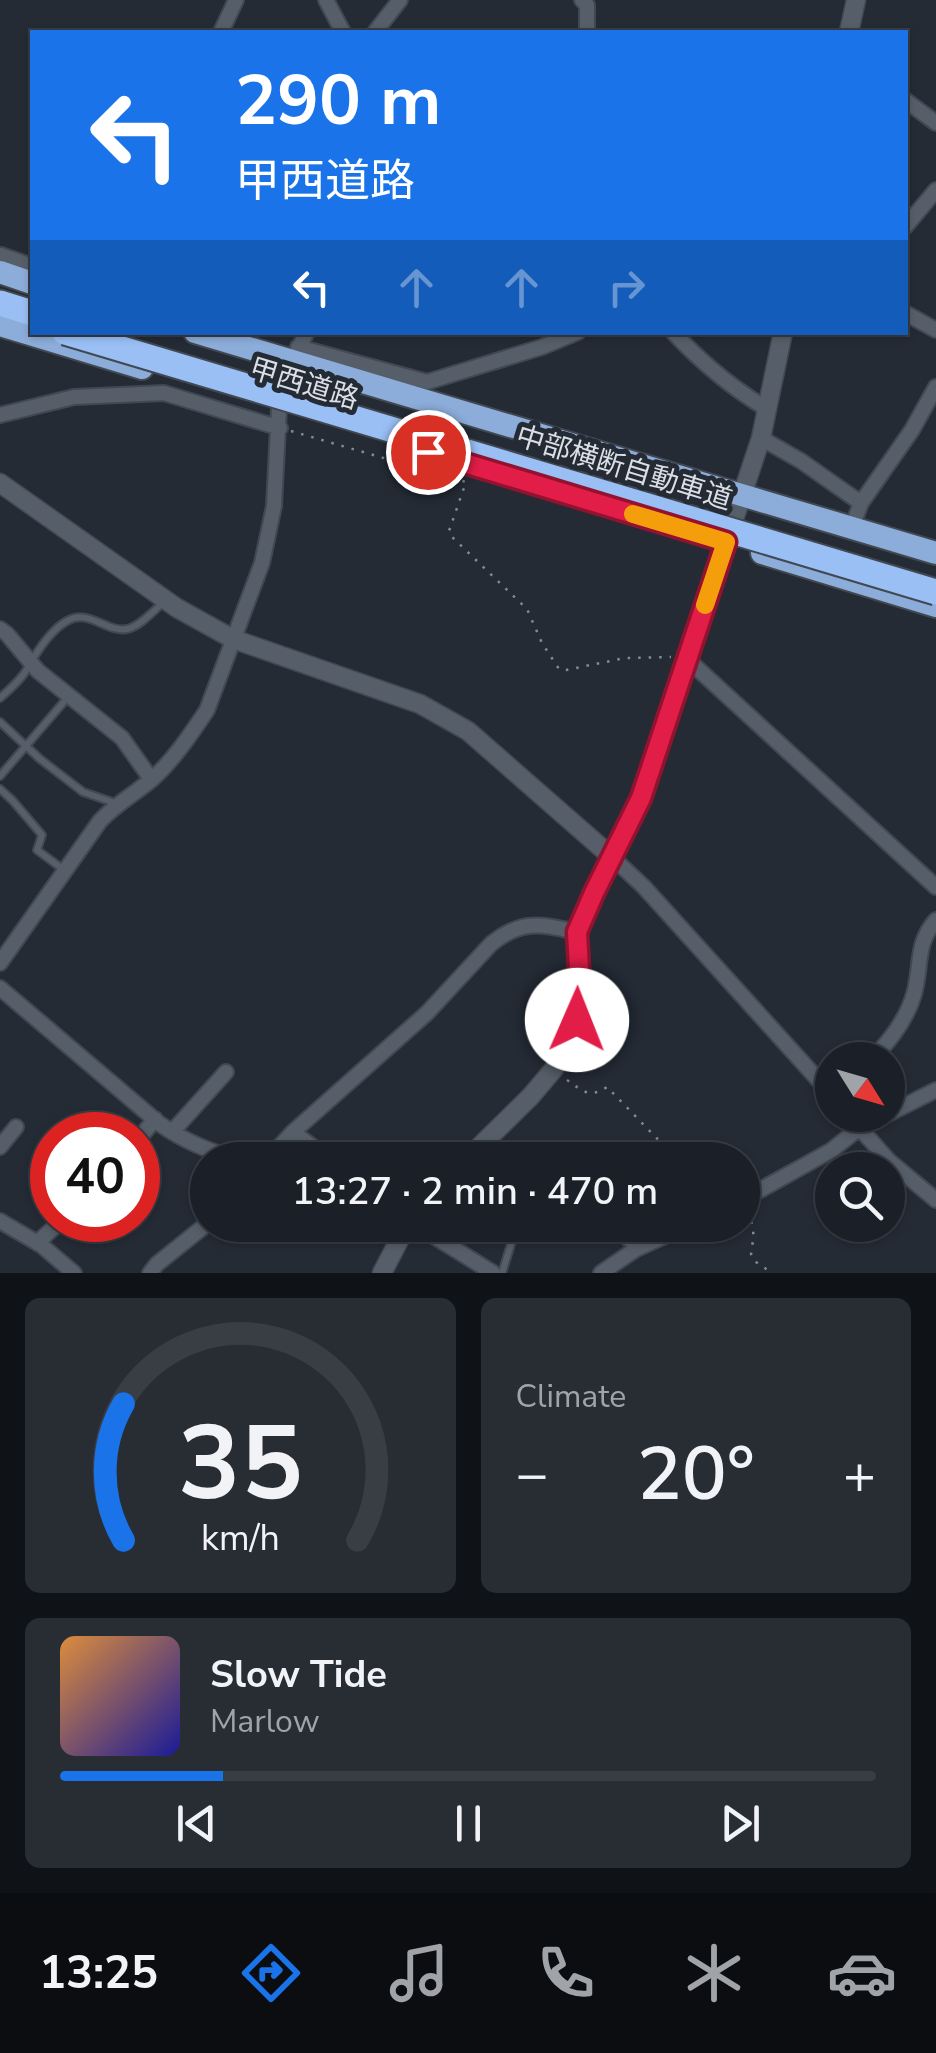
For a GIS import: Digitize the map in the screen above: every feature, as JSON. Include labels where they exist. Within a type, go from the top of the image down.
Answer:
[{"type":"highway","points":[[0,272],[30,282]]},
{"type":"highway","points":[[0,303],[30,312]]},
{"type":"highway","points":[[0,312],[30,321]]},
{"type":"highway","name":"甲西道路","points":[[0,325],[30,335]]},
{"type":"highway","name":"甲西道路","points":[[30,335],[280,418],[726,542],[936,606]]},
{"type":"highway","name":"中部横断自動車道","points":[[75,335],[936,592]]},
{"type":"highway","name":"中部横断自動車道","points":[[106,335],[936,583]]},
{"type":"highway","name":"甲西道路","points":[[208,335],[295,354],[742,496],[936,553]]},
{"type":"street","points":[[222,30],[236,0]]},
{"type":"street","points":[[326,0],[341,30]]},
{"type":"street","points":[[377,30],[400,0]]},
{"type":"street","points":[[582,0],[587,5],[587,30]]},
{"type":"street","points":[[849,30],[856,0]]},
{"type":"street","points":[[908,102],[936,122]]},
{"type":"street","points":[[908,223],[936,190]]},
{"type":"street","points":[[0,257],[30,265]]},
{"type":"street","points":[[908,315],[936,330]]},
{"type":"street","points":[[1,960],[100,820],[151,779],[208,710],[262,564],[274,506],[280,418],[295,354],[304,335]]},
{"type":"street","points":[[295,354],[428,382],[571,335]]},
{"type":"street","points":[[676,335],[740,392],[768,409]]},
{"type":"street","points":[[484,1142],[531,1096],[570,1044],[580,987],[577,932],[641,798],[761,438],[782,335]]},
{"type":"street","points":[[852,527],[861,503],[912,430],[936,386]]},
{"type":"street","points":[[0,416],[74,397],[164,393],[280,418]]},
{"type":"street","points":[[761,438],[861,503]]},
{"type":"street","points":[[0,483],[166,600],[233,638],[420,704],[468,732],[656,900],[815,1076]]},
{"type":"street","points":[[0,629],[38,671],[122,738],[151,779]]},
{"type":"street","points":[[687,660],[936,887]]},
{"type":"street","points":[[884,1042],[908,1010],[918,978],[922,939],[936,920]]},
{"type":"street","points":[[284,1142],[427,1012],[502,934],[528,924],[577,932]]},
{"type":"street","points":[[0,988],[147,1112]]},
{"type":"street","points":[[172,1132],[226,1072]]},
{"type":"street","points":[[905,1105],[936,1090]]},
{"type":"street","points":[[160,1123],[192,1142]]},
{"type":"street","points":[[0,1147],[16,1126]]},
{"type":"street","points":[[293,1132],[306,1142]]},
{"type":"street","points":[[760,1190],[832,1150],[853,1132]]},
{"type":"street","points":[[862,1132],[936,1200]]},
{"type":"street","points":[[0,1220],[30,1237]]},
{"type":"street","points":[[150,1273],[190,1237]]},
{"type":"street","points":[[38,1242],[74,1273]]},
{"type":"street","points":[[382,1273],[398,1242]]},
{"type":"street","points":[[443,1242],[493,1273]]},
{"type":"street","points":[[600,1273],[652,1242]]},
{"type":"lane","points":[[0,698],[70,618],[88,618],[124,630],[132,628],[166,600]]},
{"type":"lane","points":[[0,776],[69,696]]},
{"type":"lane","points":[[0,722],[83,792],[116,804]]},
{"type":"lane","points":[[0,789],[42,836],[37,850],[65,870]]},
{"type":"lane","points":[[502,1273],[512,1242]]},
{"type":"lane","points":[[627,1242],[636,1249]]},
{"type":"path","points":[[280,418],[466,482],[450,531],[452,537],[527,608],[558,669],[625,658],[687,660]]},
{"type":"path","points":[[553,1070],[586,1093],[597,1094],[607,1088],[660,1142]]},
{"type":"path","points":[[752,1242],[750,1254],[772,1273]]},
{"type":"slow traffic","points":[[633,514],[726,542],[705,605]]},
{"type":"route","points":[[428,452],[726,542],[641,798],[577,932],[577,1020]]}]
